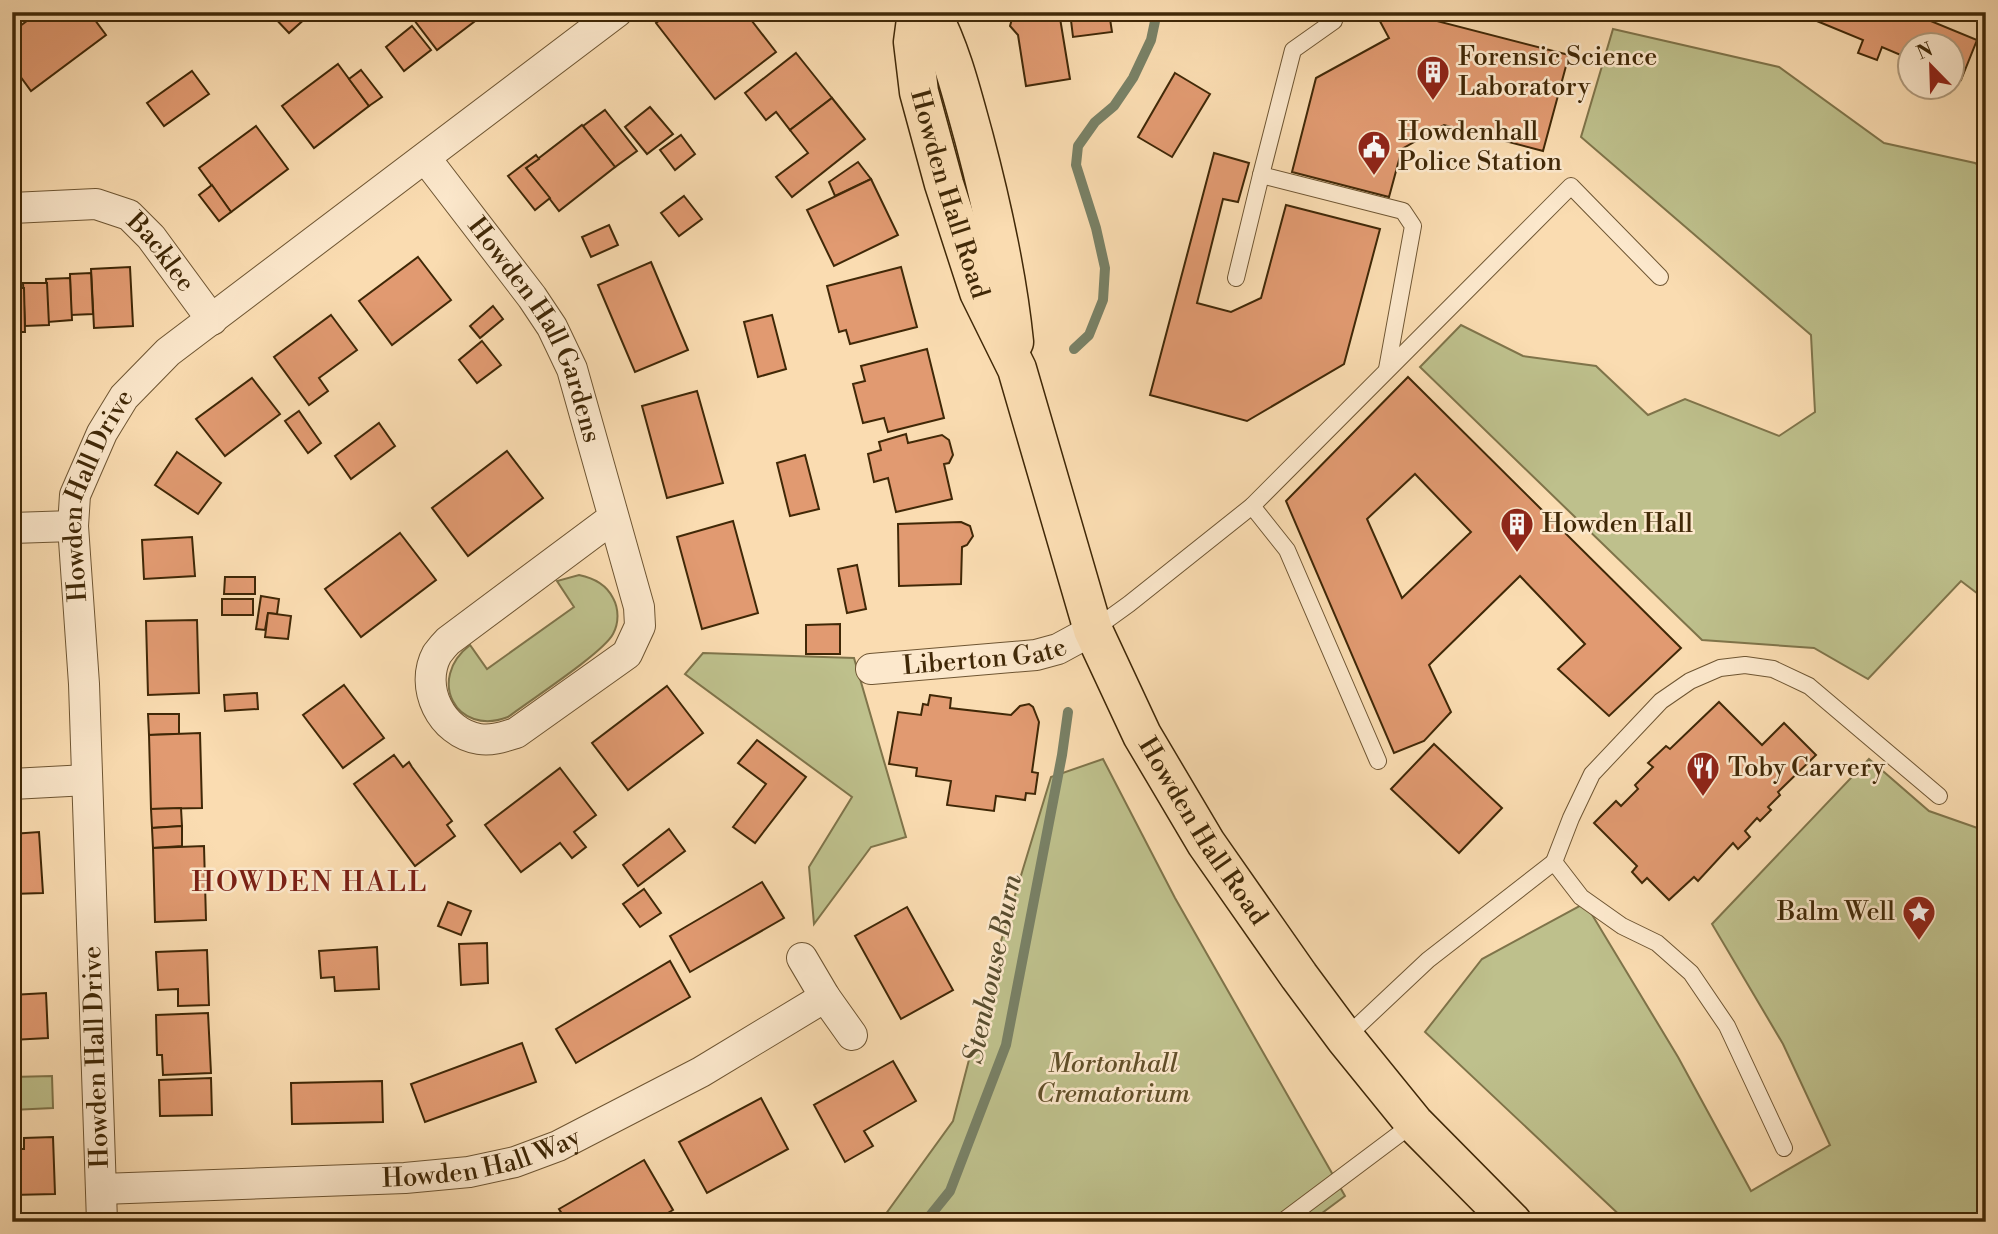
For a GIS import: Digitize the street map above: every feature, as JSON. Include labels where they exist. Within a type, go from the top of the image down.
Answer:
[{"type":"main road","name":"Howden Hall Road","points":[[917,12],[913,42],[919,92],[944,184],[979,292],[1017,369],[1093,630],[1142,735],[1206,843],[1345,1038],[1414,1123],[1512,1222]]},
{"type":"main road","name":"Howden Hall Road","points":[[931,12],[955,67],[991,200],[1009,294],[1017,369]]},
{"type":"street","name":"Howden Hall Drive","points":[[102,1222],[83,684],[73,526],[75,495],[85,468],[124,397],[168,352],[617,12]]},
{"type":"street","name":"Howden Hall Gardens","points":[[426,159],[532,297],[552,327],[572,369],[639,607],[640,626],[627,654],[516,733],[497,739],[478,739],[459,732],[444,719],[435,704],[431,688],[437,654],[448,641],[613,518]]},
{"type":"street","name":"Backlee","points":[[12,208],[96,204],[129,215],[150,237],[212,320]]},
{"type":"street","points":[[12,528],[73,526]]},
{"type":"street","name":"Liberton Gate","points":[[871,669],[1037,655],[1058,649],[1093,630]]},
{"type":"street","points":[[12,784],[87,780]]},
{"type":"street","points":[[803,958],[825,997],[852,1035]]},
{"type":"street","name":"Howden Hall Way","points":[[101,1189],[405,1178],[469,1172],[514,1161],[558,1146],[701,1072],[825,997]]},
{"type":"lane","points":[[1236,278],[1293,50],[1334,21]]},
{"type":"lane","points":[[1261,175],[1403,211],[1413,226],[1387,369]]},
{"type":"lane","points":[[1093,630],[1252,506],[1571,186],[1660,277]]},
{"type":"lane","points":[[1252,506],[1287,550],[1378,761]]},
{"type":"lane","points":[[1345,1038],[1427,960],[1554,862],[1592,774],[1661,701],[1690,681],[1720,668],[1745,665],[1773,668],[1809,686],[1939,796]]},
{"type":"lane","points":[[1554,862],[1581,897],[1622,926],[1657,943],[1691,973],[1727,1026],[1784,1148]]},
{"type":"lane","points":[[1282,1222],[1414,1123]]},
{"type":"green space","points":[[1613,29],[1779,67],[1884,143],[1975,163],[1986,169],[1986,600],[1961,581],[1868,679],[1814,648],[1702,640],[1420,367],[1461,325],[1523,356],[1596,366],[1648,415],[1685,399],[1779,436],[1815,412],[1811,335],[1581,137]]},
{"type":"green space","points":[[579,575],[595,580],[610,593],[617,611],[613,634],[595,653],[508,717],[490,721],[474,719],[462,712],[453,701],[449,688],[450,673],[457,659],[470,645],[487,669],[574,607],[557,581]]},
{"type":"green space","points":[[703,653],[854,658],[906,837],[871,847],[814,924],[809,867],[852,797],[685,674]]},
{"type":"green space","name":"Mortonhall Crematorium","points":[[1103,759],[1175,898],[1345,1196],[1310,1222],[880,1222],[953,1121],[994,964],[1051,777]]},
{"type":"green space","points":[[1869,759],[1929,811],[1986,831],[1986,1222],[1627,1222],[1425,1032],[1482,959],[1585,903],[1678,1057],[1751,1191],[1830,1145],[1783,1044],[1712,924]]},
{"type":"green space","points":[[52,1076],[53,1108],[12,1110],[12,1077]]},
{"type":"building","points":[[39,12],[89,12],[106,35],[31,91],[12,65],[12,32]]},
{"type":"building","points":[[305,12],[308,16],[289,33],[271,14]]},
{"type":"building","points":[[408,12],[487,12],[437,50]]},
{"type":"building","points":[[670,12],[745,12],[776,52],[715,99],[656,23]]},
{"type":"building","points":[[1014,12],[1059,12],[1070,79],[1026,86],[1018,35],[1010,26]]},
{"type":"building","points":[[1070,12],[1109,12],[1112,32],[1073,37]]},
{"type":"building","name":"Forensic Science Laboratory","points":[[1375,12],[1422,12],[1425,18],[1569,55],[1543,151],[1444,125],[1402,149],[1389,197],[1292,172],[1316,78],[1389,38]]},
{"type":"building","points":[[1795,12],[1909,12],[1958,32],[1896,32],[1896,53],[1882,47],[1877,60],[1858,53],[1863,40]]},
{"type":"building","points":[[412,26],[431,50],[404,71],[386,47]]},
{"type":"building","points":[[1966,35],[1977,40],[1966,68]]},
{"type":"building","points":[[796,53],[832,98],[790,130],[776,112],[766,120],[745,93]]},
{"type":"building","points":[[338,64],[369,106],[314,148],[282,106]]},
{"type":"building","points":[[361,70],[382,97],[369,106],[349,79]]},
{"type":"building","points":[[192,71],[209,94],[164,126],[147,103]]},
{"type":"building","points":[[1175,73],[1210,94],[1172,157],[1138,137]]},
{"type":"building","points":[[832,98],[865,139],[792,197],[776,177],[808,153],[790,130]]},
{"type":"building","points":[[650,107],[673,134],[647,154],[625,127]]},
{"type":"building","points":[[605,110],[637,151],[615,167],[583,126]]},
{"type":"building","points":[[582,125],[615,167],[559,211],[526,168]]},
{"type":"building","points":[[256,126],[288,169],[231,212],[199,168]]},
{"type":"building","points":[[681,135],[695,154],[675,170],[660,150]]},
{"type":"building","name":"Howdenhall Police Station","points":[[1214,153],[1249,163],[1238,202],[1223,199],[1197,303],[1231,312],[1261,298],[1286,205],[1380,229],[1344,364],[1247,421],[1150,395]]},
{"type":"building","points":[[536,155],[539,159],[526,168],[550,198],[535,210],[508,176]]},
{"type":"building","points":[[858,162],[871,179],[835,196],[829,182]]},
{"type":"building","points":[[871,179],[898,235],[834,266],[807,210]]},
{"type":"building","points":[[212,185],[231,212],[219,221],[199,195]]},
{"type":"building","points":[[684,196],[702,219],[679,236],[661,213]]},
{"type":"building","points":[[609,225],[618,245],[591,257],[582,237]]},
{"type":"building","points":[[418,257],[451,300],[392,345],[359,301]]},
{"type":"building","points":[[651,262],[688,350],[635,372],[598,285]]},
{"type":"building","points":[[130,267],[133,326],[94,328],[91,269]]},
{"type":"building","points":[[901,267],[917,327],[850,344],[846,330],[839,332],[827,286]]},
{"type":"building","points":[[91,273],[93,314],[71,315],[70,274]]},
{"type":"building","points":[[70,278],[72,320],[48,322],[46,279]]},
{"type":"building","points":[[23,283],[47,283],[49,325],[25,326]]},
{"type":"building","points":[[12,288],[24,288],[25,332],[12,332]]},
{"type":"building","points":[[493,306],[503,319],[480,338],[470,326]]},
{"type":"building","points":[[331,315],[357,350],[319,378],[328,391],[309,405],[274,357]]},
{"type":"building","points":[[772,315],[786,369],[758,377],[744,322]]},
{"type":"building","points":[[482,341],[501,365],[477,383],[459,360]]},
{"type":"building","points":[[927,349],[944,418],[888,432],[884,418],[863,423],[853,384],[865,381],[861,366]]},
{"type":"building","name":"Howden Hall","points":[[1408,377],[1681,648],[1609,716],[1558,669],[1585,644],[1520,576],[1429,665],[1451,712],[1424,741],[1394,753],[1286,501]],"holes":[[[1415,474],[1471,532],[1402,598],[1367,519]]]},
{"type":"building","points":[[252,378],[280,414],[225,456],[196,419]]},
{"type":"building","points":[[697,391],[723,483],[667,498],[642,406]]},
{"type":"building","points":[[299,411],[321,443],[308,453],[285,421]]},
{"type":"building","points":[[379,423],[395,446],[351,479],[335,456]]},
{"type":"building","points":[[906,434],[908,443],[942,435],[949,440],[953,455],[949,463],[944,464],[952,499],[896,512],[888,478],[874,482],[868,454],[881,450],[879,442]]},
{"type":"building","points":[[507,451],[543,498],[468,556],[432,508]]},
{"type":"building","points":[[177,452],[221,483],[198,514],[155,485]]},
{"type":"building","points":[[805,455],[819,509],[790,516],[777,463]]},
{"type":"building","points":[[733,521],[758,613],[702,629],[677,537]]},
{"type":"building","points":[[961,522],[970,526],[973,536],[967,545],[962,547],[961,584],[899,586],[898,524]]},
{"type":"building","points":[[400,533],[436,580],[361,637],[325,589]]},
{"type":"building","points":[[192,537],[195,576],[144,579],[142,540]]},
{"type":"building","points":[[12,565],[16,565],[21,631],[12,632]]},
{"type":"building","points":[[857,565],[866,609],[847,613],[838,569]]},
{"type":"building","points":[[225,577],[255,577],[255,594],[224,594]]},
{"type":"building","points":[[261,596],[279,599],[277,614],[268,613],[265,630],[256,629]]},
{"type":"building","points":[[222,599],[253,599],[253,615],[222,615]]},
{"type":"building","points":[[268,613],[291,616],[288,639],[265,637]]},
{"type":"building","points":[[197,620],[199,693],[148,695],[146,621]]},
{"type":"building","points":[[840,624],[840,654],[806,654],[806,625]]},
{"type":"building","points":[[12,663],[15,663],[17,727],[12,727]]},
{"type":"building","points":[[344,685],[384,738],[343,768],[303,715]]},
{"type":"building","points":[[667,686],[703,733],[628,790],[592,743]]},
{"type":"building","points":[[257,693],[258,709],[225,711],[224,695]]},
{"type":"building","points":[[930,695],[951,698],[950,708],[1011,715],[1020,706],[1029,704],[1033,707],[1039,722],[1032,772],[1038,773],[1035,794],[1026,793],[1025,800],[996,796],[994,811],[947,805],[951,781],[916,776],[917,768],[889,764],[898,712],[921,715],[923,704],[928,705]]},
{"type":"building","name":"Toby Carvery","points":[[1719,702],[1762,745],[1784,723],[1816,755],[1778,792],[1780,795],[1768,807],[1771,810],[1760,821],[1757,818],[1745,831],[1750,837],[1738,849],[1733,843],[1698,881],[1694,877],[1669,900],[1647,878],[1642,883],[1632,872],[1637,866],[1594,823],[1616,801],[1621,806],[1638,789],[1635,785],[1653,767],[1648,763],[1666,746],[1670,749]]},
{"type":"building","points":[[148,714],[179,714],[179,734],[149,735]]},
{"type":"building","points":[[200,733],[202,808],[151,809],[149,735]]},
{"type":"building","points":[[757,740],[806,777],[755,843],[733,827],[766,784],[738,763]]},
{"type":"building","points":[[1434,744],[1502,808],[1459,853],[1391,789]]},
{"type":"building","points":[[394,755],[403,767],[409,762],[452,821],[447,825],[455,836],[415,866],[354,784]]},
{"type":"building","points":[[560,768],[596,815],[574,832],[586,847],[572,858],[560,843],[521,872],[485,825]]},
{"type":"building","points":[[181,808],[182,826],[152,828],[151,809]]},
{"type":"building","points":[[182,826],[182,846],[153,848],[152,828]]},
{"type":"building","points":[[669,829],[685,851],[638,886],[623,865]]},
{"type":"building","points":[[39,832],[43,893],[12,894],[12,834]]},
{"type":"building","points":[[204,846],[206,920],[155,922],[153,848]]},
{"type":"building","points":[[762,882],[784,918],[690,972],[670,936]]},
{"type":"building","points":[[644,889],[661,913],[640,927],[623,904]]},
{"type":"building","points":[[448,902],[471,911],[461,935],[438,926]]},
{"type":"building","points":[[907,907],[953,990],[901,1019],[855,936]]},
{"type":"building","points":[[487,943],[488,983],[461,985],[459,944]]},
{"type":"building","points":[[377,947],[379,989],[335,991],[334,977],[321,978],[319,951]]},
{"type":"building","points":[[207,950],[209,1005],[178,1006],[178,989],[158,990],[156,952]]},
{"type":"building","points":[[670,961],[690,997],[576,1063],[556,1029]]},
{"type":"building","points":[[46,993],[48,1038],[12,1040],[12,995]]},
{"type":"building","points":[[208,1013],[211,1073],[163,1075],[162,1055],[157,1055],[156,1015]]},
{"type":"building","points":[[522,1043],[536,1082],[425,1122],[411,1084]]},
{"type":"building","points":[[893,1061],[916,1101],[864,1131],[873,1146],[845,1162],[814,1105]]},
{"type":"building","points":[[211,1078],[212,1115],[160,1116],[159,1080]]},
{"type":"building","points":[[382,1081],[383,1122],[292,1124],[291,1083]]},
{"type":"building","points":[[761,1098],[788,1149],[707,1193],[679,1142]]},
{"type":"building","points":[[53,1137],[55,1194],[12,1195],[12,1149],[24,1149],[24,1138]]},
{"type":"building","points":[[644,1160],[673,1210],[652,1222],[567,1222],[559,1209]]},
{"type":"waterway","name":"Stenhouse Burn","points":[[1074,349],[1089,335],[1103,300],[1105,268],[1096,228],[1076,165],[1078,146],[1095,122],[1114,106],[1133,78],[1151,40],[1157,12]]},
{"type":"waterway","name":"Stenhouse Burn","points":[[925,1222],[950,1191],[1006,1045],[1068,712]]},
{"type":"place","name":"Forensic Science Laboratory","points":[[1433,102]]},
{"type":"place","name":"Howdenhall Police Station","points":[[1374,177]]},
{"type":"place","name":"Howden Hall","points":[[1517,554]]},
{"type":"place","name":"Toby Carvery","points":[[1703,798]]},
{"type":"place","name":"Balm Well","points":[[1919,942]]},
{"type":"district","name":"HOWDEN HALL","points":[[310,882]]}]
